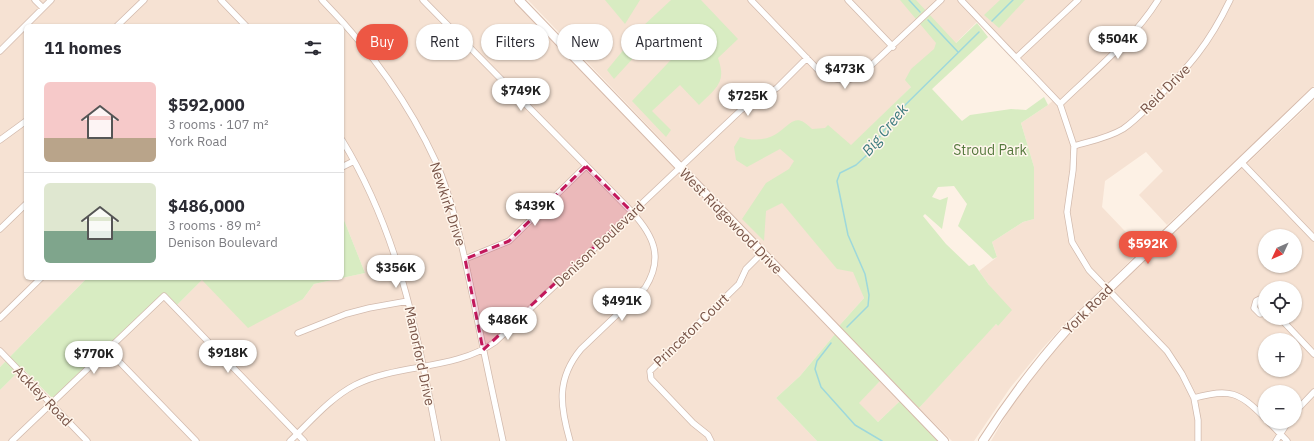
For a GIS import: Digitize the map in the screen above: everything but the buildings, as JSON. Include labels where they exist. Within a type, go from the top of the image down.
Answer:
[{"type":"main road","name":"West Ridgewood Drive","points":[[519,0],[944,441]]},
{"type":"main road","name":"York Road","points":[[984,441],[1006,405],[1034,366],[1071,325],[1314,92]]},
{"type":"street","points":[[35,0],[43,8]]},
{"type":"street","points":[[27,24],[51,0]]},
{"type":"street","points":[[119,24],[144,0]]},
{"type":"street","points":[[221,0],[244,24]]},
{"type":"street","name":"Newkirk Drive","points":[[322,0],[362,43],[388,77],[408,107],[436,163],[451,206],[465,259],[483,350],[504,441]]},
{"type":"street","points":[[423,0],[646,227],[655,250],[654,265],[650,279],[644,288],[581,350],[574,358],[565,374],[562,388],[562,401],[570,441]]},
{"type":"street","points":[[751,0],[822,74],[835,80],[845,81],[854,79],[863,73],[893,47],[941,0]]},
{"type":"street","points":[[848,0],[893,47]]},
{"type":"street","points":[[961,0],[1017,57],[1060,104],[1074,146],[1073,170],[1067,212],[1072,242],[1088,270],[1167,351],[1182,374],[1194,398],[1198,420],[1198,441]]},
{"type":"street","points":[[1017,57],[1078,0]]},
{"type":"street","points":[[1060,104],[1135,32],[1158,0]]},
{"type":"street","name":"Reid Drive","points":[[1074,146],[1104,138],[1123,129],[1137,118],[1198,56],[1207,43],[1230,0]]},
{"type":"street","points":[[0,51],[24,27]]},
{"type":"street","name":"Denison Boulevard","points":[[290,441],[333,400],[355,385],[384,375],[458,359],[483,350],[495,342],[741,110],[777,88],[807,58]]},
{"type":"street","points":[[0,140],[24,122]]},
{"type":"street","name":"Manorford Drive","points":[[344,144],[378,208],[398,260],[424,367],[438,441]]},
{"type":"street","points":[[344,166],[354,161]]},
{"type":"street","points":[[1241,162],[1314,238]]},
{"type":"street","points":[[465,259],[509,241],[586,166]]},
{"type":"street","points":[[0,229],[24,206]]},
{"type":"street","name":"Princeton Court","points":[[710,441],[708,435],[693,423],[651,379],[649,372],[652,367],[738,285],[746,269],[762,253]]},
{"type":"street","points":[[0,318],[39,280]]},
{"type":"street","points":[[12,441],[164,296],[304,441]]},
{"type":"street","points":[[1258,300],[1256,301],[1254,308],[1258,312]]},
{"type":"street","points":[[298,333],[346,314],[408,301]]},
{"type":"street","points":[[1287,325],[1314,354]]},
{"type":"street","points":[[108,350],[196,441]]},
{"type":"street","name":"Ackley Road","points":[[0,351],[86,441]]},
{"type":"street","points":[[1194,398],[1218,392],[1238,395],[1258,412]]},
{"type":"street","points":[[1302,405],[1314,392]]},
{"type":"street","points":[[1276,429],[1287,441]]},
{"type":"street","points":[[1276,441],[1283,429]]},
{"type":"highlighted area","points":[[586,166],[632,212],[483,350],[465,259],[509,241]]},
{"type":"shaded area","points":[[0,0],[48,0],[0,46]]},
{"type":"shaded area","points":[[54,0],[516,0],[539,24],[481,24],[481,60],[549,60],[549,34],[557,43],[557,60],[574,60],[836,333],[800,376],[776,398],[817,441],[0,441],[0,390],[22,368],[52,399],[163,295],[168,296],[177,305],[202,280],[303,299],[314,284],[333,280],[344,280],[344,278],[365,273],[344,220],[344,24],[29,24]]},
{"type":"shaded area","points":[[528,0],[958,0],[978,21],[851,146],[857,278],[864,298],[839,326],[585,60],[613,60],[613,24],[557,24],[557,30]]},
{"type":"shaded area","points":[[965,0],[1314,0],[1314,86],[1167,225],[1139,195],[1163,171],[1146,152],[1105,181],[1102,207],[1142,249],[1063,326],[1042,349],[1010,388],[974,441],[952,441],[919,408],[982,337],[996,324],[998,326],[989,285],[979,271],[997,257],[992,242],[1023,222],[1034,219],[1034,167],[1021,123],[1048,105],[1057,97]]},
{"type":"shaded area","points":[[24,29],[24,280],[85,280],[0,367],[0,52]]},
{"type":"shaded area","points":[[1314,100],[1314,441],[991,441],[1012,405],[1058,346],[1086,317]]},
{"type":"shaded area","points":[[880,381],[900,401],[878,422],[858,403]]},
{"type":"green space","points":[[605,0],[640,0],[625,24]]},
{"type":"green space","points":[[671,0],[701,0],[738,39],[718,58],[721,74],[718,84],[699,105],[680,85],[652,111],[671,130],[666,137],[632,101],[671,60],[717,60],[717,24],[645,24]]},
{"type":"green space","name":"Stroud Park","points":[[900,0],[916,0],[956,43],[977,23],[988,37],[932,89],[962,121],[970,115],[1011,109],[1026,110],[1044,97],[1048,105],[1021,123],[1034,167],[1034,219],[1023,222],[992,242],[997,257],[993,259],[958,226],[967,204],[954,186],[938,187],[932,197],[940,200],[948,197],[942,229],[925,214],[923,216],[946,244],[969,266],[974,264],[989,285],[1012,310],[998,326],[996,324],[919,408],[839,326],[864,298],[853,272],[837,269],[782,203],[766,211],[764,241],[742,219],[766,183],[789,169],[794,161],[780,149],[747,167],[736,160],[734,147],[740,137],[755,140],[765,139],[779,132],[791,122],[798,120],[807,124],[812,129],[825,128],[828,125],[851,145],[911,87],[905,80],[911,69],[934,49],[936,43]]},
{"type":"green space","points":[[1000,0],[1025,0],[999,28],[984,15]]},
{"type":"green space","points":[[621,53],[621,60],[631,60],[614,79],[607,70]]},
{"type":"green space","points":[[344,220],[365,273],[344,278]]},
{"type":"green space","points":[[85,280],[202,280],[177,305],[168,296],[163,295],[53,399],[22,368],[0,390],[0,367]]},
{"type":"green space","points":[[202,280],[333,280],[314,284],[303,299],[248,328]]},
{"type":"green space","points":[[836,333],[880,381],[859,403],[878,422],[900,401],[938,441],[817,441],[776,398],[800,376]]},
{"type":"waterway","points":[[909,0],[920,12]]},
{"type":"waterway","name":"Big Creek","points":[[992,21],[1013,0]]},
{"type":"waterway","points":[[928,20],[958,52]]},
{"type":"waterway","name":"Big Creek","points":[[847,327],[868,306],[869,295],[865,274],[848,235],[837,181],[840,173],[856,165],[868,154],[893,117],[979,32]]},
{"type":"waterway","name":"Big Creek","points":[[831,343],[817,361],[815,369],[821,387],[855,425],[882,441]]}]
